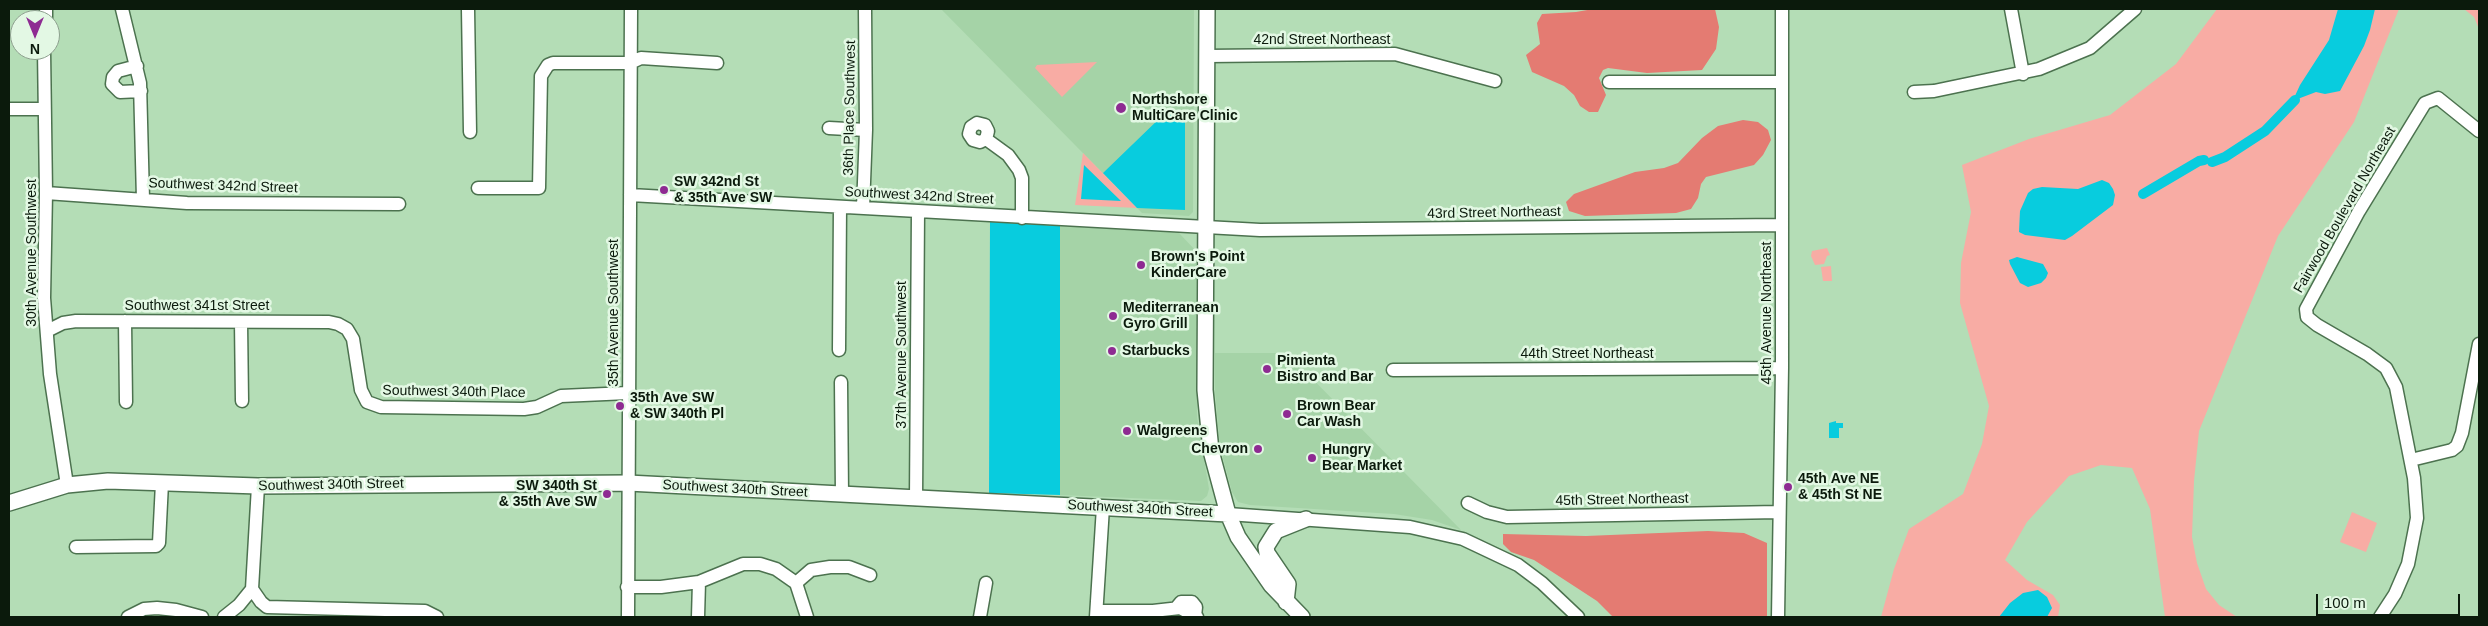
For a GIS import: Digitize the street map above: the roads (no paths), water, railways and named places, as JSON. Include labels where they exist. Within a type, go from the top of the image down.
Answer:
[{"type":"main road","points":[[1207,9],[1205,405],[1213,461],[1228,514],[1238,537],[1254,564],[1286,602],[1302,617]]},
{"type":"main road","name":"Southwest 340th Street","points":[[9,503],[67,485],[108,481],[258,486],[628,483],[1228,514]]},
{"type":"main road","points":[[1286,602],[1288,584],[1267,553],[1266,547],[1276,531],[1306,519]]},
{"type":"street","points":[[122,9],[122,16],[137,66],[141,91],[143,199]]},
{"type":"street","points":[[468,9],[470,132]]},
{"type":"street","name":"35th Avenue Southwest","points":[[628,617],[631,9]]},
{"type":"street","name":"36th Place Southwest","points":[[863,208],[866,130],[865,9]]},
{"type":"street","name":"45th Avenue Northeast","points":[[1778,617],[1778,512],[1782,368],[1782,9]]},
{"type":"street","points":[[2011,9],[2023,74]]},
{"type":"street","points":[[1914,92],[1934,91],[2023,74],[2090,48],[2135,9]]},
{"type":"street","name":"42nd Street Northeast","points":[[1207,56],[1395,54],[1495,81]]},
{"type":"street","points":[[478,188],[539,188],[540,84],[544,70],[553,62],[630,63],[641,58],[717,63]]},
{"type":"street","name":"30th Avenue Southwest","points":[[44,60],[46,193],[44,298],[50,374],[67,485]]},
{"type":"street","points":[[137,66],[115,74],[112,84],[120,92],[141,91]]},
{"type":"street","points":[[1609,82],[1782,82]]},
{"type":"street","name":"Fairwood Boulevard Northeast","points":[[2380,617],[2408,564],[2415,531],[2417,500],[2396,387],[2391,375],[2367,354],[2307,318],[2306,309],[2359,211],[2418,111],[2430,99],[2438,98],[2479,130]]},
{"type":"street","points":[[9,109],[44,109]]},
{"type":"street","points":[[829,128],[866,130]]},
{"type":"street","points":[[986,139],[1008,155],[1019,170],[1022,178],[1022,218]]},
{"type":"street","name":"Southwest 342nd Street","points":[[46,193],[187,203],[399,204]]},
{"type":"street","name":"Southwest 342nd Street","points":[[630,195],[1206,227]]},
{"type":"street","points":[[839,350],[840,207]]},
{"type":"street","name":"37th Avenue Southwest","points":[[916,499],[918,211]]},
{"type":"street","name":"43rd Street Northeast","points":[[1206,227],[1260,230],[1782,225]]},
{"type":"street","points":[[125,321],[126,402]]},
{"type":"street","name":"Southwest 341st Street","points":[[47,331],[69,322],[329,322],[347,329],[352,339],[361,390],[367,402]]},
{"type":"street","points":[[241,322],[242,401]]},
{"type":"street","points":[[2411,460],[2452,450],[2459,442],[2479,344]]},
{"type":"street","name":"44th Street Northeast","points":[[1393,370],[1782,368]]},
{"type":"street","points":[[841,382],[842,495]]},
{"type":"street","name":"Southwest 340th Place","points":[[367,402],[381,406],[524,409],[538,407],[562,396],[628,393]]},
{"type":"street","points":[[76,547],[156,546],[159,543],[162,483]]},
{"type":"street","points":[[224,617],[239,605],[252,589],[258,486]]},
{"type":"street","name":"45th Street Northeast","points":[[1468,503],[1487,512],[1507,517],[1778,512]]},
{"type":"street","points":[[1103,507],[1097,614],[1180,608],[1196,616]]},
{"type":"street","name":"Southwest 340th Street","points":[[1228,514],[1410,527],[1463,539],[1518,565],[1542,583],[1578,617]]},
{"type":"street","points":[[627,587],[660,587],[698,582],[743,564],[760,564],[776,569],[796,584],[807,617]]},
{"type":"street","points":[[796,584],[811,570],[830,567],[849,567],[870,575]]},
{"type":"street","points":[[698,582],[698,617]]},
{"type":"street","points":[[980,617],[986,583]]},
{"type":"street","points":[[252,589],[267,607],[302,613],[425,611],[437,617]]},
{"type":"street","points":[[128,617],[144,609],[157,608],[176,610],[202,617]]},
{"type":"water","points":[[2338,9],[2375,9],[2364,46],[2340,91],[2325,94],[2316,92],[2295,100],[2294,98],[2300,85],[2329,40]]},
{"type":"water","points":[[1163,115],[1185,115],[1185,210],[1137,208],[1103,173]]},
{"type":"water","points":[[1084,165],[1121,201],[1081,199]]},
{"type":"water","points":[[2102,180],[2109,183],[2113,189],[2115,195],[2113,205],[2072,236],[2065,240],[2025,235],[2019,232],[2020,211],[2028,193],[2033,189],[2042,187],[2078,189]]},
{"type":"water","points":[[990,222],[1060,226],[1060,495],[989,493]]},
{"type":"water","points":[[2017,257],[2043,264],[2048,273],[2046,278],[2041,283],[2028,287],[2020,283],[2009,260]]},
{"type":"water","points":[[1836,421],[1836,423],[1843,423],[1843,428],[1839,428],[1839,438],[1829,438],[1829,423]]},
{"type":"water","points":[[2038,590],[2047,597],[2052,608],[2047,617],[1999,617],[2010,603],[2023,593]]},
{"type":"waterway","points":[[2212,162],[2225,157],[2265,131],[2295,100]]},
{"type":"waterway","points":[[2143,194],[2199,161],[2204,160]]},
{"type":"place","name":"Northshore MultiCare Clinic","points":[[1121,108]]},
{"type":"place","name":"SW 342nd St & 35th Ave SW","points":[[664,190]]},
{"type":"place","name":"Brown's Point KinderCare","points":[[1141,265]]},
{"type":"place","name":"Mediterranean Gyro Grill","points":[[1113,316]]},
{"type":"place","name":"Starbucks","points":[[1112,351]]},
{"type":"place","name":"Pimienta Bistro and Bar","points":[[1267,369]]},
{"type":"place","name":"35th Ave SW & SW 340th Pl","points":[[620,406]]},
{"type":"place","name":"Brown Bear Car Wash","points":[[1287,414]]},
{"type":"place","name":"Walgreens","points":[[1127,431]]},
{"type":"place","name":"Chevron","points":[[1258,449]]},
{"type":"place","name":"Hungry Bear Market","points":[[1312,458]]},
{"type":"place","name":"45th Ave NE & 45th St NE","points":[[1788,487]]},
{"type":"place","name":"SW 340th St & 35th Ave SW","points":[[607,494]]}]
